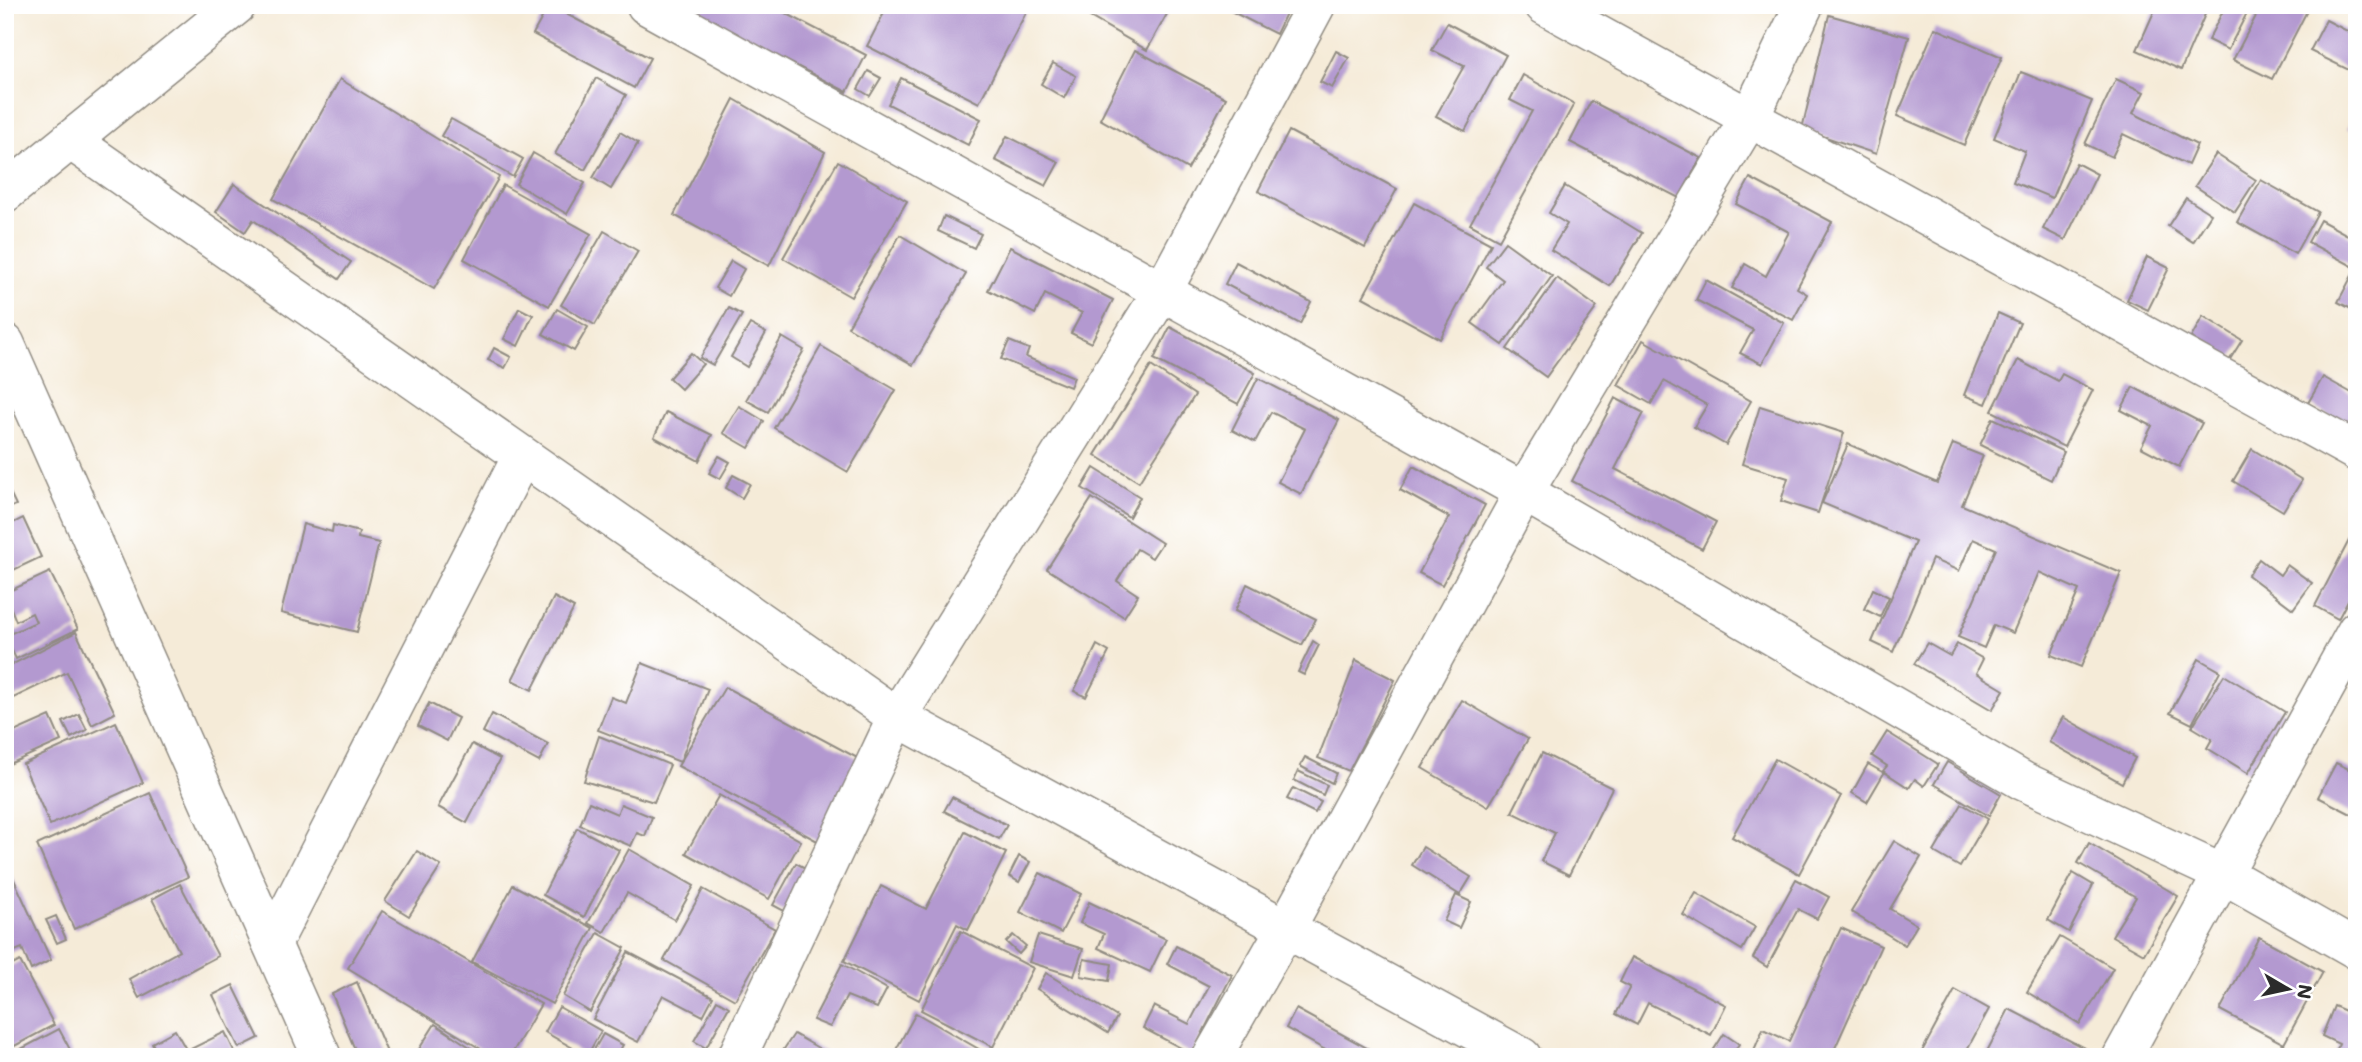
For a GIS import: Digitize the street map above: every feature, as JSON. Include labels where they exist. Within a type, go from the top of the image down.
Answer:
[{"type":"street","points":[[5,193],[237,5]]},
{"type":"street","points":[[646,5],[1524,492],[2023,781],[2223,874],[2357,950]]},
{"type":"street","points":[[737,1057],[897,717],[1162,292],[1317,5]]},
{"type":"street","points":[[1544,5],[2357,452]]},
{"type":"street","points":[[1212,1057],[1286,928],[1524,492],[1750,117],[1804,5]]},
{"type":"street","points":[[70,140],[897,717],[1522,1057]]},
{"type":"street","points":[[5,343],[322,1057]]},
{"type":"street","points":[[272,944],[522,456]]},
{"type":"street","points":[[2122,1057],[2357,630]]},
{"type":"building","points":[[549,5],[650,58],[634,88],[533,34]]},
{"type":"building","points":[[679,5],[770,5],[866,55],[847,92]]},
{"type":"building","points":[[888,5],[1030,5],[979,103],[867,46]]},
{"type":"building","points":[[1172,5],[1147,50],[1073,7]]},
{"type":"building","points":[[1219,5],[1290,5],[1276,34]]},
{"type":"building","points":[[2157,5],[2209,5],[2181,70],[2137,50]]},
{"type":"building","points":[[2226,5],[2309,7],[2272,79],[2233,60],[2256,16],[2248,11],[2228,50],[2208,40]]},
{"type":"building","points":[[1829,15],[1909,37],[1876,154],[1802,129]]},
{"type":"building","points":[[2326,20],[2357,36],[2357,74],[2310,51]]},
{"type":"building","points":[[1447,23],[1506,55],[1465,131],[1436,116],[1464,66],[1432,50]]},
{"type":"building","points":[[1935,28],[2002,57],[1964,145],[1897,116]]},
{"type":"building","points":[[1135,50],[1226,98],[1188,169],[1100,119]]},
{"type":"building","points":[[1336,51],[1349,58],[1332,88],[1320,82]]},
{"type":"building","points":[[1053,63],[1076,76],[1064,98],[1041,84]]},
{"type":"building","points":[[868,71],[881,78],[870,96],[858,89]]},
{"type":"building","points":[[2021,72],[2092,101],[2052,198],[2013,182],[2025,151],[1994,138]]},
{"type":"building","points":[[1523,75],[1574,104],[1499,240],[1470,224],[1532,111],[1510,100]]},
{"type":"building","points":[[596,78],[626,95],[585,170],[555,154]]},
{"type":"building","points":[[901,78],[981,119],[968,145],[888,104]]},
{"type":"building","points":[[340,79],[499,177],[434,289],[273,199]]},
{"type":"building","points":[[2116,79],[2144,92],[2133,113],[2197,145],[2188,165],[2123,134],[2112,157],[2085,144]]},
{"type":"building","points":[[734,99],[825,152],[769,266],[674,215]]},
{"type":"building","points":[[1591,101],[1701,158],[1679,198],[1570,142]]},
{"type":"building","points":[[2357,108],[2357,133],[2347,128]]},
{"type":"building","points":[[451,119],[523,159],[513,177],[441,136]]},
{"type":"building","points":[[1289,131],[1397,189],[1365,248],[1258,191]]},
{"type":"building","points":[[620,132],[638,143],[611,189],[593,178]]},
{"type":"building","points":[[1007,136],[1059,162],[1046,186],[995,160]]},
{"type":"building","points":[[533,153],[585,183],[567,214],[516,184]]},
{"type":"building","points":[[2216,154],[2256,180],[2235,212],[2195,186]]},
{"type":"building","points":[[838,161],[907,201],[851,297],[783,258]]},
{"type":"building","points":[[2076,163],[2097,174],[2065,240],[2043,229]]},
{"type":"building","points":[[1750,178],[1832,222],[1797,288],[1807,294],[1793,320],[1732,288],[1745,264],[1766,276],[1789,232],[1736,204]]},
{"type":"building","points":[[2261,180],[2318,212],[2295,254],[2237,222]]},
{"type":"building","points":[[234,184],[351,262],[339,279],[253,220],[245,232],[216,212]]},
{"type":"building","points":[[503,185],[591,234],[549,306],[464,259]]},
{"type":"building","points":[[1565,186],[1642,233],[1610,286],[1551,250],[1567,224],[1549,213]]},
{"type":"building","points":[[2186,198],[2211,214],[2193,242],[2168,226]]},
{"type":"building","points":[[1414,203],[1491,244],[1440,339],[1363,297]]},
{"type":"building","points":[[944,216],[981,234],[974,248],[938,231]]},
{"type":"building","points":[[2320,220],[2357,240],[2357,312],[2338,302],[2356,268],[2308,242]]},
{"type":"building","points":[[604,231],[638,251],[595,325],[561,305]]},
{"type":"building","points":[[900,235],[966,274],[913,365],[848,327]]},
{"type":"building","points":[[1505,242],[1552,276],[1503,345],[1472,323],[1503,280],[1486,267]]},
{"type":"building","points":[[1010,247],[1113,300],[1091,343],[1071,333],[1082,313],[1045,294],[1035,314],[988,290]]},
{"type":"building","points":[[2147,257],[2169,268],[2148,310],[2127,300]]},
{"type":"building","points":[[731,261],[744,269],[729,296],[715,288]]},
{"type":"building","points":[[1236,262],[1311,302],[1300,324],[1225,284]]},
{"type":"building","points":[[1557,278],[1597,307],[1546,377],[1507,349]]},
{"type":"building","points":[[1706,280],[1784,323],[1762,364],[1740,353],[1753,330],[1696,300]]},
{"type":"building","points":[[519,308],[533,315],[518,346],[504,339]]},
{"type":"building","points":[[729,308],[742,315],[713,365],[700,358]]},
{"type":"building","points":[[557,309],[588,327],[574,351],[543,334]]},
{"type":"building","points":[[1998,313],[2020,323],[1986,404],[1964,395]]},
{"type":"building","points":[[2203,316],[2242,340],[2229,361],[2191,338]]},
{"type":"building","points":[[750,324],[766,333],[747,367],[731,357]]},
{"type":"building","points":[[1170,327],[1255,373],[1238,404],[1154,359]]},
{"type":"building","points":[[782,337],[804,350],[768,412],[746,400]]},
{"type":"building","points":[[1643,340],[1751,401],[1726,445],[1694,427],[1707,405],[1664,381],[1651,404],[1618,385]]},
{"type":"building","points":[[1009,341],[1029,349],[1026,357],[1074,377],[1070,387],[1001,359]]},
{"type":"building","points":[[821,346],[896,390],[848,472],[774,428]]},
{"type":"building","points":[[494,348],[511,357],[505,368],[488,360]]},
{"type":"building","points":[[691,353],[703,364],[681,389],[669,378]]},
{"type":"building","points":[[2018,360],[2058,381],[2062,374],[2093,390],[2064,447],[1992,411]]},
{"type":"building","points":[[1151,366],[1195,395],[1139,482],[1095,455]]},
{"type":"building","points":[[2323,377],[2357,396],[2357,432],[2308,403]]},
{"type":"building","points":[[1258,378],[1339,420],[1301,494],[1278,482],[1305,429],[1271,412],[1255,442],[1232,430]]},
{"type":"building","points":[[2133,387],[2202,423],[2179,467],[2141,447],[2152,426],[2121,410]]},
{"type":"building","points":[[1615,398],[1644,413],[1615,469],[1716,522],[1702,549],[1572,481]]},
{"type":"building","points":[[739,406],[764,421],[749,448],[723,433]]},
{"type":"building","points":[[1760,406],[1844,433],[1818,513],[1781,501],[1788,478],[1742,464]]},
{"type":"building","points":[[666,412],[712,435],[699,461],[654,437]]},
{"type":"building","points":[[1993,418],[2064,452],[2051,480],[1980,445]]},
{"type":"building","points":[[1848,444],[1937,483],[1953,444],[1983,456],[1962,505],[2121,573],[2081,667],[2051,655],[2079,590],[2039,572],[2013,633],[1994,625],[1984,648],[1958,637],[1996,549],[1973,539],[1959,571],[1932,559],[1893,652],[1872,642],[1915,542],[1822,503]]},
{"type":"building","points":[[2252,449],[2302,480],[2283,511],[2233,481]]},
{"type":"building","points":[[719,456],[730,462],[720,479],[709,473]]},
{"type":"building","points":[[1413,466],[1485,505],[1442,585],[1419,573],[1449,517],[1400,490]]},
{"type":"building","points":[[1094,468],[1140,497],[1129,517],[1082,488]]},
{"type":"building","points":[[733,475],[750,484],[742,498],[726,488]]},
{"type":"building","points":[[5,482],[16,505],[5,510]]},
{"type":"building","points":[[1092,498],[1162,543],[1152,558],[1137,549],[1117,581],[1138,595],[1124,617],[1047,569]]},
{"type":"building","points":[[23,518],[41,557],[5,574],[5,527]]},
{"type":"building","points":[[303,524],[332,532],[333,525],[359,532],[358,538],[379,543],[357,632],[281,613]]},
{"type":"building","points":[[2357,525],[2357,583],[2338,619],[2315,606]]},
{"type":"building","points":[[2259,559],[2280,575],[2287,565],[2312,583],[2293,609],[2248,575]]},
{"type":"building","points":[[50,572],[78,629],[16,659],[5,636],[36,622],[32,613],[16,621],[5,593]]},
{"type":"building","points":[[1247,584],[1316,619],[1302,645],[1235,611]]},
{"type":"building","points":[[1873,589],[1889,597],[1880,617],[1864,609]]},
{"type":"building","points":[[554,597],[574,608],[532,690],[512,680]]},
{"type":"building","points":[[76,632],[115,713],[92,725],[67,672],[5,702],[5,668]]},
{"type":"building","points":[[1313,641],[1319,645],[1304,675],[1298,672]]},
{"type":"building","points":[[1927,643],[1950,656],[1957,644],[1983,659],[1976,673],[2004,690],[1992,710],[1914,664]]},
{"type":"building","points":[[1097,645],[1109,652],[1086,697],[1074,691]]},
{"type":"building","points":[[2199,659],[2220,671],[2192,724],[2170,713]]},
{"type":"building","points":[[1356,660],[1395,680],[1349,771],[1318,758]]},
{"type":"building","points":[[642,663],[708,689],[680,762],[598,730],[611,697],[626,703]]},
{"type":"building","points":[[2224,675],[2285,712],[2248,773],[2207,748],[2212,739],[2192,727]]},
{"type":"building","points":[[725,687],[863,761],[823,844],[678,766]]},
{"type":"building","points":[[1462,700],[1528,739],[1488,807],[1422,768]]},
{"type":"building","points":[[429,703],[458,718],[447,741],[418,726]]},
{"type":"building","points":[[79,714],[87,730],[71,738],[63,722]]},
{"type":"building","points":[[492,714],[548,744],[539,762],[483,732]]},
{"type":"building","points":[[50,716],[61,741],[5,766],[5,736]]},
{"type":"building","points":[[2063,717],[2135,758],[2122,783],[2049,742]]},
{"type":"building","points":[[116,722],[143,783],[50,825],[23,764]]},
{"type":"building","points":[[1887,732],[1938,764],[1924,786],[1915,779],[1909,788],[1883,771],[1887,766],[1872,756]]},
{"type":"building","points":[[599,736],[670,765],[654,802],[584,781]]},
{"type":"building","points":[[472,744],[500,759],[467,823],[438,807]]},
{"type":"building","points":[[1542,753],[1612,788],[1569,875],[1541,861],[1555,833],[1512,812]]},
{"type":"building","points":[[1305,757],[1336,773],[1332,783],[1300,766]]},
{"type":"building","points":[[1775,759],[1841,796],[1799,874],[1732,837]]},
{"type":"building","points":[[1947,762],[2001,794],[1989,816],[1934,784]]},
{"type":"building","points":[[2336,763],[2357,773],[2357,817],[2318,797]]},
{"type":"building","points":[[1868,764],[1884,773],[1867,802],[1852,793]]},
{"type":"building","points":[[1298,771],[1327,785],[1323,795],[1294,780]]},
{"type":"building","points":[[1293,788],[1321,802],[1315,813],[1287,799]]},
{"type":"building","points":[[150,793],[188,877],[74,929],[37,845]]},
{"type":"building","points":[[719,795],[801,841],[769,899],[686,853]]},
{"type":"building","points":[[952,797],[1007,825],[999,839],[944,811]]},
{"type":"building","points":[[589,802],[617,814],[621,804],[652,817],[645,836],[637,833],[631,846],[580,825]]},
{"type":"building","points":[[1962,804],[1988,819],[1960,867],[1934,852]]},
{"type":"building","points":[[577,828],[619,850],[584,917],[543,895]]},
{"type":"building","points":[[965,832],[1006,853],[968,930],[957,924],[919,1000],[844,961],[881,886],[926,909]]},
{"type":"building","points":[[1894,841],[1921,857],[1890,909],[1917,925],[1905,945],[1851,912]]},
{"type":"building","points":[[2089,843],[2178,896],[2144,954],[2112,936],[2136,897],[2078,863]]},
{"type":"building","points":[[1423,847],[1471,877],[1460,895],[1412,865]]},
{"type":"building","points":[[629,849],[694,886],[675,920],[627,893],[604,932],[588,923]]},
{"type":"building","points":[[417,851],[441,866],[409,916],[385,901]]},
{"type":"building","points":[[1019,856],[1030,862],[1019,882],[1009,876]]},
{"type":"building","points":[[5,860],[51,960],[31,970],[22,948],[5,955]]},
{"type":"building","points":[[796,863],[807,869],[784,911],[773,905]]},
{"type":"building","points":[[1040,873],[1081,894],[1061,933],[1020,912]]},
{"type":"building","points":[[2073,873],[2093,885],[2069,932],[2048,920]]},
{"type":"building","points":[[1796,879],[1829,897],[1817,919],[1798,909],[1767,967],[1753,958]]},
{"type":"building","points":[[180,884],[218,956],[139,998],[129,979],[179,951],[152,899]]},
{"type":"building","points":[[513,885],[593,928],[552,1004],[472,962]]},
{"type":"building","points":[[703,889],[775,929],[735,1000],[664,960]]},
{"type":"building","points":[[1696,893],[1755,927],[1742,950],[1683,915]]},
{"type":"building","points":[[1456,895],[1471,902],[1459,928],[1444,921]]},
{"type":"building","points":[[1089,902],[1166,939],[1150,972],[1098,948],[1104,934],[1080,923]]},
{"type":"building","points":[[382,911],[541,1004],[510,1057],[494,1057],[348,968]]},
{"type":"building","points":[[56,916],[66,939],[57,943],[46,920]]},
{"type":"building","points":[[1841,928],[1881,946],[1831,1057],[1751,1057],[1763,1029],[1789,1041]]},
{"type":"building","points":[[961,931],[1033,968],[993,1047],[921,1010]]},
{"type":"building","points":[[598,933],[625,948],[590,1012],[563,996]]},
{"type":"building","points":[[1013,935],[1026,946],[1019,954],[1006,942]]},
{"type":"building","points":[[1038,935],[1083,949],[1074,976],[1029,962]]},
{"type":"building","points":[[2060,937],[2113,968],[2080,1024],[2027,992]]},
{"type":"building","points":[[2259,937],[2323,972],[2284,1044],[2220,1010]]},
{"type":"building","points":[[1176,946],[1232,975],[1192,1054],[1143,1028],[1154,1006],[1189,1024],[1209,986],[1167,964]]},
{"type":"building","points":[[628,952],[713,997],[703,1016],[663,995],[638,1042],[593,1019]]},
{"type":"building","points":[[1632,957],[1726,1005],[1711,1035],[1648,1003],[1637,1025],[1616,1014],[1630,987],[1620,982]]},
{"type":"building","points":[[1084,959],[1112,964],[1109,981],[1081,976]]},
{"type":"building","points":[[20,961],[54,1025],[5,1051],[5,969]]},
{"type":"building","points":[[842,964],[887,989],[877,1008],[847,996],[830,1027],[813,1020]]},
{"type":"building","points":[[1046,973],[1117,1017],[1108,1033],[1037,989]]},
{"type":"building","points":[[357,982],[389,1057],[358,1057],[332,994]]},
{"type":"building","points":[[233,985],[259,1038],[239,1048],[213,995]]},
{"type":"building","points":[[1955,990],[1989,1009],[1963,1057],[1919,1057]]},
{"type":"building","points":[[717,1000],[729,1007],[706,1048],[694,1041]]},
{"type":"building","points":[[2334,1006],[2357,1016],[2357,1057],[2334,1057],[2339,1044],[2322,1036]]},
{"type":"building","points":[[559,1007],[601,1031],[587,1056],[545,1032]]},
{"type":"building","points":[[1296,1009],[1369,1049],[1364,1057],[1324,1057],[1327,1051],[1286,1028]]},
{"type":"building","points":[[2009,1009],[2090,1051],[2087,1057],[1984,1057]]},
{"type":"building","points":[[916,1013],[982,1051],[979,1057],[892,1057]]},
{"type":"building","points":[[435,1024],[485,1057],[414,1057]]},
{"type":"building","points":[[59,1029],[74,1057],[6,1057]]},
{"type":"building","points":[[175,1030],[187,1051],[225,1032],[237,1057],[160,1057],[152,1043]]},
{"type":"building","points":[[603,1034],[623,1045],[616,1057],[590,1057]]},
{"type":"building","points":[[794,1034],[834,1057],[780,1055]]},
{"type":"building","points":[[1724,1034],[1739,1044],[1730,1057],[1709,1057]]}]
